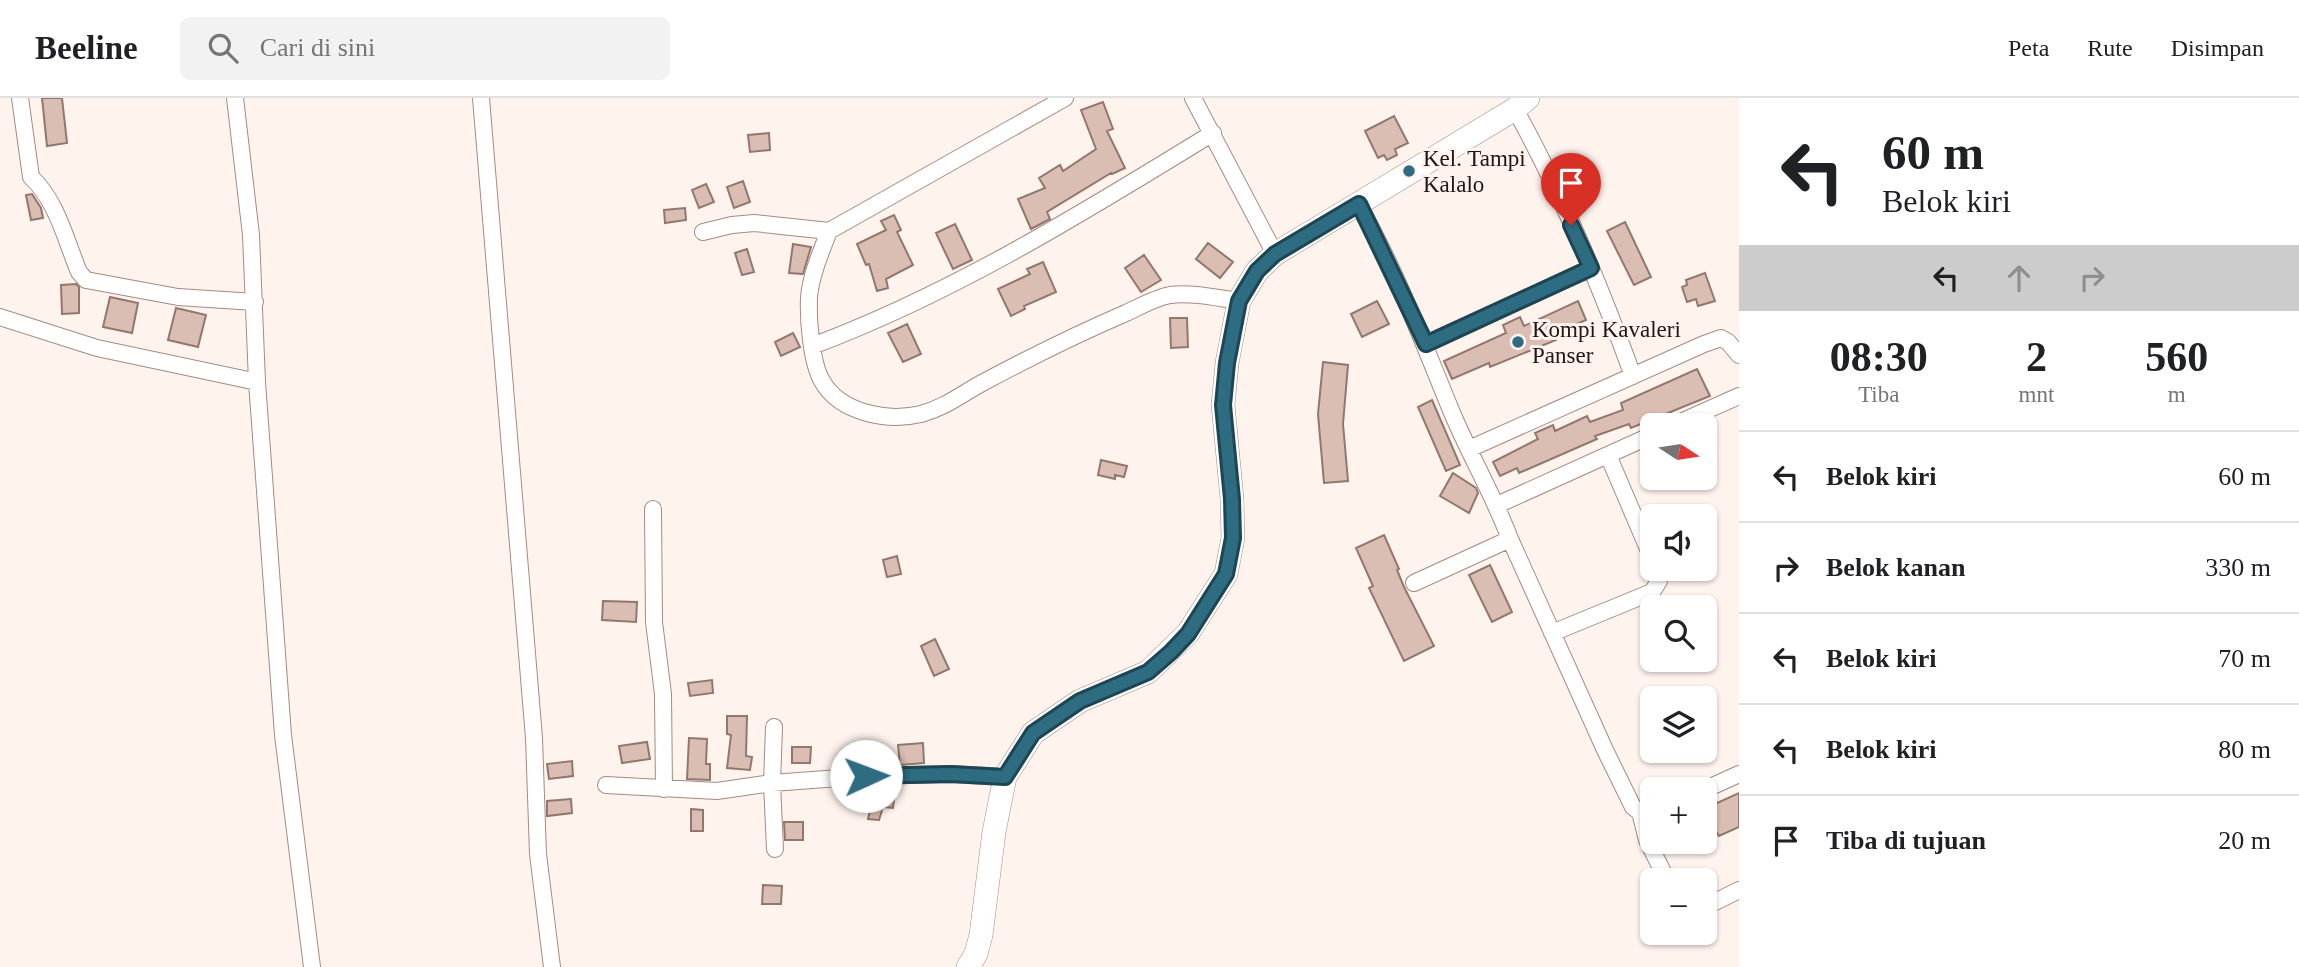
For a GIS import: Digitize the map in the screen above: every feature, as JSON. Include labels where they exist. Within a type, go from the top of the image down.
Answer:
[{"type":"highway","points":[[968,967],[976,954],[981,935],[993,832],[1005,777],[1033,733],[1080,701],[1148,672],[1188,634],[1226,574],[1233,538],[1223,405],[1227,363],[1239,301],[1257,271],[1275,254],[1521,103]]},
{"type":"street","points":[[20,98],[31,177],[39,184],[48,200],[79,272],[86,280],[178,297],[255,302]]},
{"type":"street","points":[[235,98],[251,235],[257,382],[283,735],[312,967]]},
{"type":"street","points":[[481,98],[534,738],[538,854],[552,967]]},
{"type":"street","points":[[703,232],[754,223],[829,231],[1065,98]]},
{"type":"street","points":[[1193,98],[1275,254]]},
{"type":"street","points":[[1521,103],[1541,156],[1591,268],[1633,376]]},
{"type":"street","points":[[812,346],[920,302],[1075,218],[1213,133]]},
{"type":"street","points":[[1359,204],[1426,344],[1469,449],[1497,505],[1605,750],[1633,807],[1640,810]]},
{"type":"street","points":[[829,231],[818,262],[810,298],[812,346],[819,376],[826,389],[842,403],[867,413],[899,417],[948,405],[1027,360],[1170,295],[1197,295],[1239,301]]},
{"type":"street","points":[[1426,344],[1591,268]]},
{"type":"street","points":[[0,317],[97,348],[257,382]]},
{"type":"street","points":[[1469,449],[1721,338],[1739,355]]},
{"type":"street","points":[[1701,413],[1739,396]]},
{"type":"street","points":[[1497,505],[1640,440]]},
{"type":"street","points":[[1608,455],[1640,530]]},
{"type":"street","points":[[653,509],[654,622],[663,694],[664,789]]},
{"type":"street","points":[[1413,583],[1510,539]]},
{"type":"street","points":[[1552,633],[1652,592],[1660,581]]},
{"type":"street","points":[[774,727],[772,783],[775,849]]},
{"type":"street","points":[[606,785],[718,791],[823,778],[911,774],[1005,777]]},
{"type":"street","points":[[1717,784],[1739,774]]},
{"type":"street","points":[[1717,901],[1739,890]]},
{"type":"building","points":[[42,98],[62,98],[67,143],[47,146]]},
{"type":"building","points":[[1103,102],[1113,129],[1107,131],[1125,168],[1111,173],[1047,212],[1050,219],[1031,229],[1018,199],[1045,188],[1039,178],[1060,165],[1063,171],[1096,149],[1081,110]]},
{"type":"building","points":[[1394,116],[1408,143],[1395,149],[1397,155],[1387,160],[1384,155],[1378,158],[1365,131]]},
{"type":"building","points":[[769,133],[770,150],[750,152],[748,135]]},
{"type":"building","points":[[1579,155],[1597,192],[1577,202],[1559,164]]},
{"type":"building","points":[[743,181],[750,202],[734,208],[727,187]]},
{"type":"building","points":[[706,184],[714,202],[699,208],[692,190]]},
{"type":"building","points":[[32,194],[41,208],[43,218],[31,220],[26,195]]},
{"type":"building","points":[[685,208],[686,220],[665,223],[664,210]]},
{"type":"building","points":[[894,215],[901,230],[897,232],[913,265],[886,279],[888,288],[877,291],[869,264],[866,265],[857,244],[886,230],[881,221]]},
{"type":"building","points":[[1625,222],[1651,277],[1634,285],[1607,231]]},
{"type":"building","points":[[955,224],[972,260],[953,269],[936,233]]},
{"type":"building","points":[[1208,243],[1233,262],[1220,278],[1196,259]]},
{"type":"building","points":[[793,244],[811,247],[803,274],[789,273]]},
{"type":"building","points":[[747,249],[754,272],[742,275],[735,253]]},
{"type":"building","points":[[1144,255],[1161,280],[1141,292],[1125,268]]},
{"type":"building","points":[[1043,262],[1056,292],[1024,306],[1025,309],[1011,316],[998,289],[1030,274],[1027,269]]},
{"type":"building","points":[[1705,273],[1715,301],[1698,306],[1696,299],[1687,302],[1682,287],[1687,285],[1686,280]]},
{"type":"building","points":[[76,284],[79,287],[79,313],[62,314],[61,285]]},
{"type":"building","points":[[110,297],[138,303],[132,333],[103,327]]},
{"type":"building","points":[[1377,301],[1389,324],[1362,337],[1351,314]]},
{"type":"building","points":[[1578,301],[1586,320],[1554,334],[1556,340],[1490,367],[1489,363],[1452,379],[1444,361],[1506,333],[1503,325],[1520,317],[1524,326]]},
{"type":"building","points":[[176,308],[206,315],[198,347],[168,340]]},
{"type":"building","points":[[1170,318],[1187,318],[1188,347],[1171,348]]},
{"type":"building","points":[[907,324],[921,354],[903,362],[888,333]]},
{"type":"building","points":[[793,333],[800,347],[781,356],[775,342]]},
{"type":"building","points":[[1323,362],[1348,365],[1343,424],[1348,481],[1324,483],[1318,414]]},
{"type":"building","points":[[1697,369],[1710,396],[1668,413],[1640,413],[1640,424],[1631,428],[1629,424],[1595,436],[1597,439],[1519,473],[1517,468],[1500,476],[1493,462],[1538,439],[1535,433],[1553,425],[1555,431],[1587,416],[1590,422],[1623,410],[1621,403]]},
{"type":"building","points":[[1432,400],[1460,465],[1446,471],[1418,407]]},
{"type":"building","points":[[1101,460],[1127,466],[1124,477],[1115,475],[1115,479],[1098,475]]},
{"type":"building","points":[[1453,473],[1476,488],[1478,493],[1469,513],[1440,496]]},
{"type":"building","points":[[1384,535],[1404,587],[1434,646],[1404,661],[1369,588],[1373,586],[1356,548]]},
{"type":"building","points":[[897,556],[901,574],[887,577],[883,560]]},
{"type":"building","points":[[1490,565],[1512,612],[1492,622],[1469,575]]},
{"type":"building","points":[[603,601],[637,602],[636,622],[602,620]]},
{"type":"building","points":[[935,639],[949,669],[934,676],[921,646]]},
{"type":"building","points":[[712,680],[713,693],[690,696],[688,683]]},
{"type":"building","points":[[727,716],[747,716],[746,756],[752,757],[750,770],[727,768],[731,735],[727,734]]},
{"type":"building","points":[[689,738],[707,739],[706,764],[710,764],[710,780],[687,779]]},
{"type":"building","points":[[647,742],[650,759],[622,763],[619,746]]},
{"type":"building","points":[[923,743],[924,763],[900,765],[898,745]]},
{"type":"building","points":[[792,747],[811,747],[810,763],[792,763]]},
{"type":"building","points":[[572,761],[573,776],[549,779],[547,764]]},
{"type":"building","points":[[865,788],[895,791],[893,808],[883,807],[879,820],[868,819],[871,806],[863,805]]},
{"type":"building","points":[[1739,793],[1739,827],[1719,836],[1717,833],[1717,803]]},
{"type":"building","points":[[571,799],[572,813],[547,816],[547,801]]},
{"type":"building","points":[[691,809],[703,810],[703,831],[691,831]]},
{"type":"building","points":[[784,822],[803,822],[803,840],[785,840]]},
{"type":"building","points":[[763,885],[782,886],[781,904],[762,904]]},
{"type":"place","name":"Kel. Tampi Kalalo","points":[[1409,171]]},
{"type":"place","name":"Kompi Kavaleri Panser","points":[[1518,342]]},
{"type":"route","points":[[866,776],[951,774],[1005,777],[1033,733],[1080,701],[1148,672],[1188,634],[1226,574],[1233,538],[1223,405],[1232,330],[1239,301],[1257,271],[1275,254],[1359,204],[1426,344],[1591,268],[1571,225]]}]
